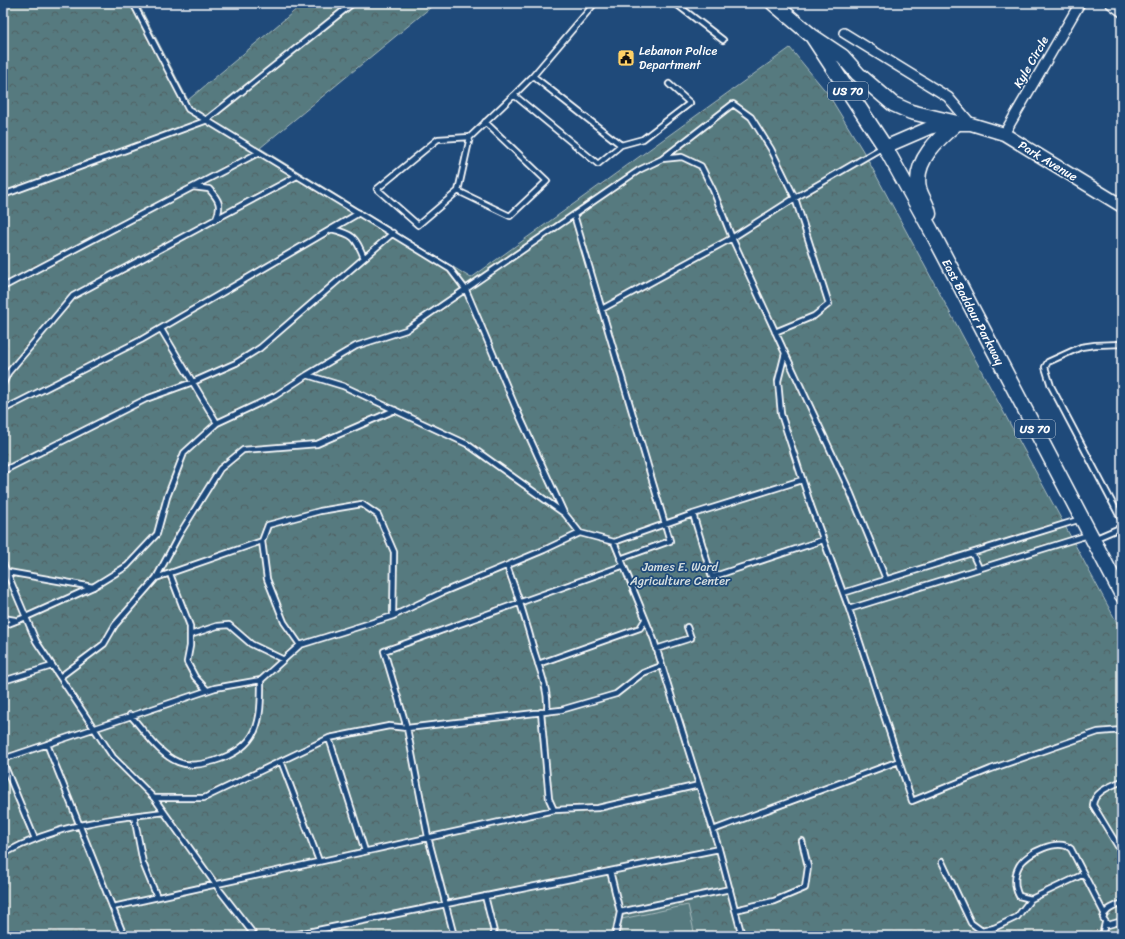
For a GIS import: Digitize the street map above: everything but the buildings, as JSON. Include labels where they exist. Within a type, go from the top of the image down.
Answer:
[{"type":"main road","name":"US 70","points":[[773,3],[812,36]]},
{"type":"main road","points":[[812,36],[842,56],[858,74],[893,104],[911,112],[964,124]]},
{"type":"main road","name":"East Baddour Parkway","points":[[812,36],[885,147],[932,232],[1122,594]]},
{"type":"main road","points":[[932,232],[928,208],[919,187],[920,173],[923,162],[937,141],[964,124]]},
{"type":"street","name":"Kyle Circle","points":[[1004,134],[1080,3]]},
{"type":"street","points":[[1110,3],[1122,12]]},
{"type":"street","points":[[844,33],[948,97],[964,124]]},
{"type":"street","name":"Park Avenue","points":[[885,147],[929,128],[964,124],[1004,134],[1122,206]]},
{"type":"lane","points":[[133,3],[188,109],[205,121],[393,233],[450,269],[466,290],[515,406],[565,514],[580,533],[614,542],[664,523],[802,480]]},
{"type":"lane","points":[[3,195],[205,121],[353,3]]},
{"type":"lane","points":[[470,137],[438,139],[377,189],[418,225],[458,191],[470,137],[533,76],[595,3]]},
{"type":"lane","points":[[675,3],[723,40]]},
{"type":"lane","points":[[533,76],[621,144]]},
{"type":"lane","points":[[514,95],[598,164],[621,144],[643,139],[690,103],[668,84]]},
{"type":"lane","points":[[3,626],[93,587],[127,566],[157,534],[167,497],[184,453],[217,423],[275,396],[356,346],[406,330],[640,170],[662,159],[733,104],[751,117],[771,149],[795,198],[829,304],[814,316],[775,332]]},
{"type":"lane","points":[[458,191],[510,216],[547,181],[485,122]]},
{"type":"lane","points":[[602,309],[732,238],[795,198],[885,147]]},
{"type":"lane","points":[[3,288],[258,153]]},
{"type":"lane","points":[[662,159],[682,156],[701,166],[713,190],[732,238],[784,353],[851,494],[886,579]]},
{"type":"lane","points":[[3,384],[8,373],[73,296],[297,176]]},
{"type":"lane","points":[[193,187],[209,189],[216,197],[220,208],[216,219]]},
{"type":"lane","points":[[3,410],[161,329],[359,213]]},
{"type":"lane","points":[[574,215],[670,541],[620,559]]},
{"type":"lane","points":[[331,229],[349,233],[358,243],[364,258]]},
{"type":"lane","points":[[3,471],[146,399],[193,382],[236,363],[260,348],[393,233]]},
{"type":"lane","points":[[161,329],[217,423]]},
{"type":"lane","points":[[1122,344],[1081,347],[1048,362],[1045,367],[1052,386],[1122,521]]},
{"type":"lane","points":[[784,353],[778,381],[781,414],[802,480],[849,609],[912,801],[991,769],[1098,732],[1122,730]]},
{"type":"lane","points":[[308,375],[343,386],[467,444],[565,514]]},
{"type":"lane","points":[[60,677],[104,644],[115,625],[156,578],[179,535],[220,469],[243,450],[317,444],[395,410]]},
{"type":"lane","points":[[300,645],[284,622],[267,579],[262,541],[268,525],[320,511],[362,504],[378,515],[394,552],[393,616]]},
{"type":"lane","points":[[693,514],[712,576],[823,540]]},
{"type":"lane","points":[[843,593],[1082,518]]},
{"type":"lane","points":[[849,609],[979,568],[1092,537],[1122,527]]},
{"type":"lane","points":[[3,759],[207,690],[261,680],[282,659],[300,645],[393,616],[443,592],[507,566],[580,533]]},
{"type":"lane","points":[[156,578],[262,541]]},
{"type":"lane","points":[[614,542],[622,566],[656,649],[719,849],[742,936]]},
{"type":"lane","points":[[972,552],[979,568]]},
{"type":"lane","points":[[3,563],[36,641],[113,757],[154,798],[215,884],[255,936]]},
{"type":"lane","points":[[507,566],[521,602],[548,704],[547,711]]},
{"type":"lane","points":[[454,936],[428,837],[407,728],[384,651],[622,566]]},
{"type":"lane","points":[[8,572],[93,587]]},
{"type":"lane","points":[[170,574],[190,626],[190,646],[187,662],[194,677],[207,690]]},
{"type":"lane","points":[[3,618],[16,621]]},
{"type":"lane","points":[[538,664],[640,628],[645,620]]},
{"type":"lane","points":[[190,635],[217,626],[229,625],[251,644],[282,659]]},
{"type":"lane","points":[[656,649],[691,638],[687,627]]},
{"type":"lane","points":[[3,681],[52,666]]},
{"type":"lane","points":[[154,798],[204,798],[329,738],[389,726],[407,728],[561,710],[616,694],[643,673],[661,666]]},
{"type":"lane","points":[[130,715],[162,751],[179,762],[200,765],[232,756],[249,742],[257,727],[261,704],[261,680]]},
{"type":"lane","points":[[541,712],[549,799],[554,810]]},
{"type":"lane","points":[[329,738],[365,851]]},
{"type":"lane","points":[[47,744],[124,936]]},
{"type":"lane","points":[[281,761],[319,861]]},
{"type":"lane","points":[[713,830],[899,761]]},
{"type":"lane","points":[[3,762],[35,838]]},
{"type":"lane","points":[[1122,780],[1098,793],[1093,800],[1093,804],[1122,854]]},
{"type":"lane","points":[[113,907],[554,810],[598,808],[699,785]]},
{"type":"lane","points":[[3,854],[35,838],[80,824],[164,812]]},
{"type":"lane","points":[[134,816],[143,863],[157,897]]},
{"type":"lane","points":[[735,910],[774,901],[805,888],[808,867],[802,841]]},
{"type":"lane","points":[[1031,899],[1019,896],[1015,882],[1019,866],[1026,858],[1045,848],[1058,843],[1067,845],[1071,849],[1104,913],[1103,918],[1105,923],[1102,936]]},
{"type":"lane","points":[[288,936],[719,849]]},
{"type":"lane","points":[[942,862],[971,923],[982,931],[994,928],[1017,917],[1031,899],[1084,874]]},
{"type":"lane","points":[[610,871],[620,912],[615,936]]},
{"type":"lane","points":[[620,912],[730,889]]},
{"type":"lane","points":[[485,896],[495,936]]},
{"type":"lane","points":[[1104,913],[1122,903]]},
{"type":"lane","points":[[1105,923],[1110,925],[1122,921]]},
{"type":"green space","name":"James E. Ward Agriculture Center","points":[[3,3],[138,3],[188,100],[304,3],[436,3],[260,148],[471,278],[790,48],[828,94],[863,151],[1122,632],[1122,936],[3,936]]},
{"type":"green space","points":[[688,905],[695,936],[623,936],[617,920]]},
{"type":"place","name":"Lebanon Police Department","points":[[626,58]]}]
